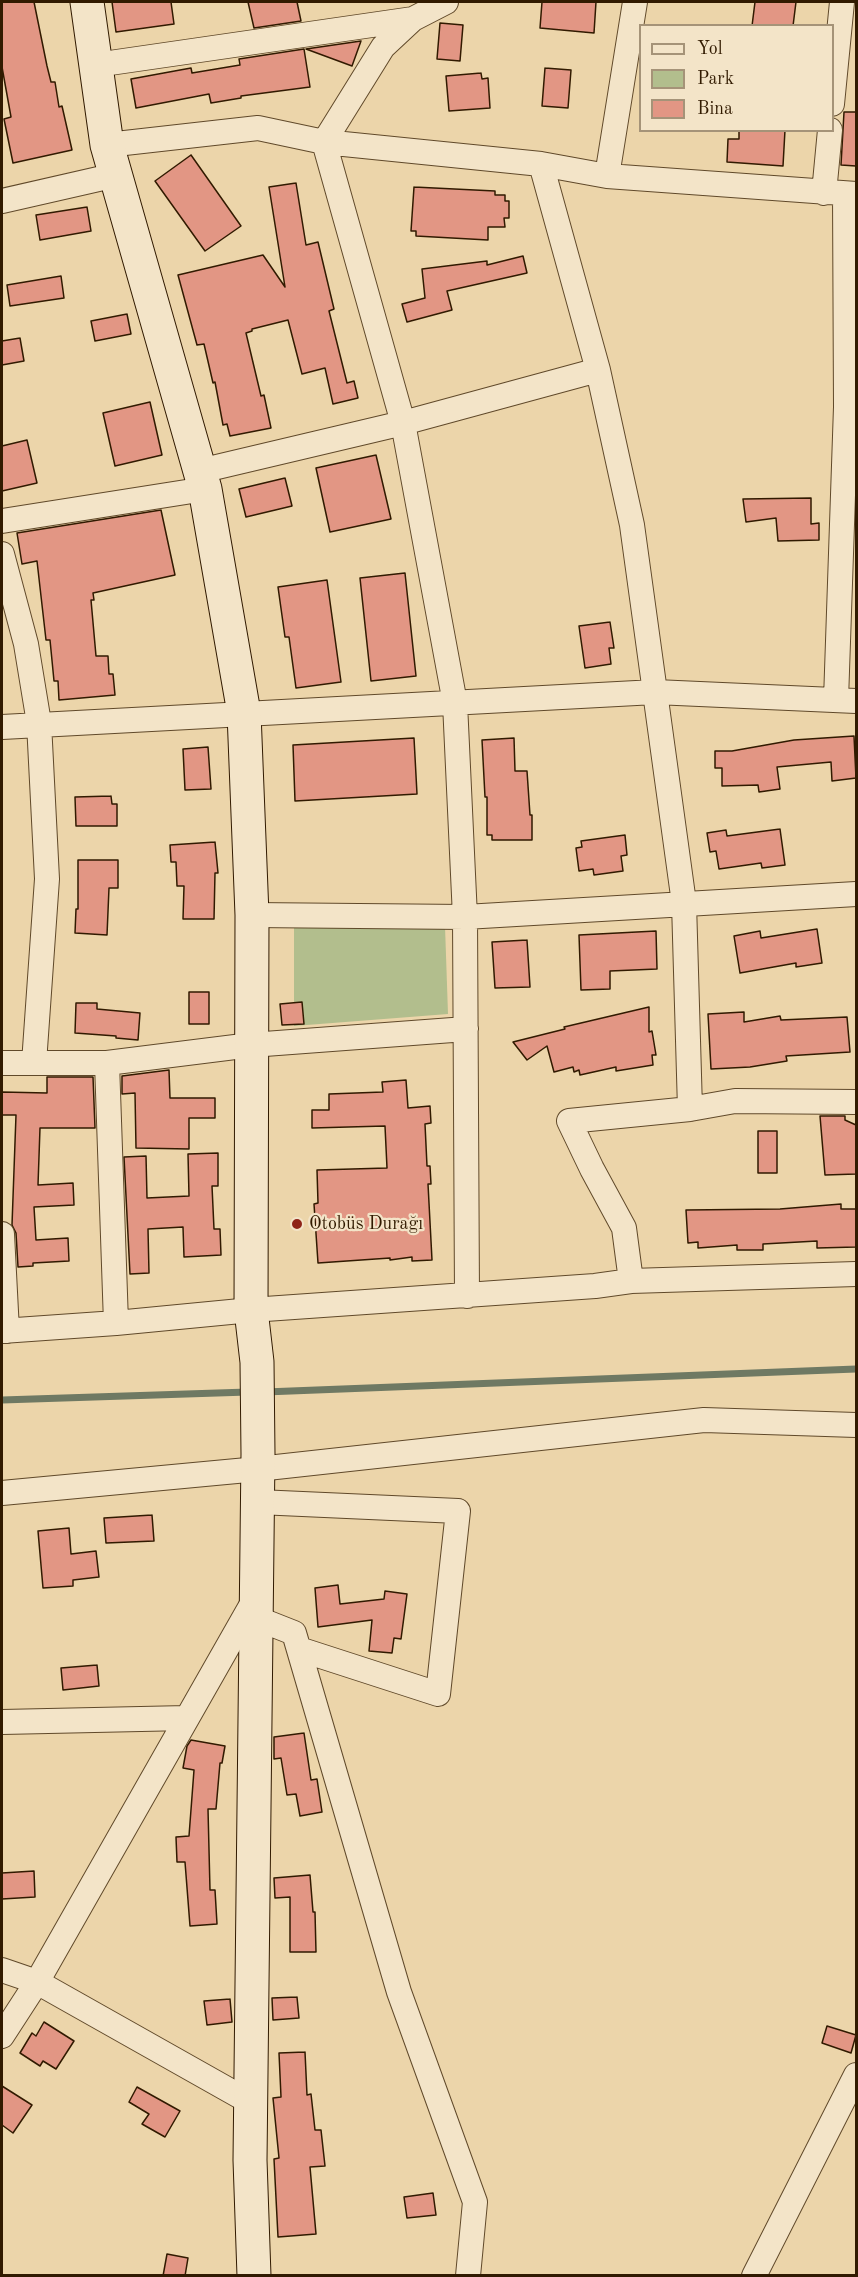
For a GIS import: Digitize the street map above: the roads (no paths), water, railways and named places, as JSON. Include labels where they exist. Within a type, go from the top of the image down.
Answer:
[{"type":"street","points":[[87,2],[112,160],[203,480],[244,713],[252,915],[252,1310],[257,1362],[258,1461],[250,2102],[254,2276]]},
{"type":"street","points":[[446,2],[413,19],[383,46],[324,141],[403,423],[455,703],[465,917],[467,1296]]},
{"type":"street","points":[[607,176],[635,2]]},
{"type":"street","points":[[834,84],[842,2]]},
{"type":"street","points":[[96,65],[413,19]]},
{"type":"street","points":[[2,201],[112,160],[258,128],[324,141],[541,164],[607,176],[842,194]]},
{"type":"street","points":[[2,727],[39,723],[655,692],[846,700],[851,408],[842,194],[830,132]]},
{"type":"street","points":[[541,164],[598,369],[632,525],[684,903],[690,1109]]},
{"type":"street","points":[[2,521],[203,480],[598,369]]},
{"type":"street","points":[[2,554],[26,644],[39,723],[46,879],[34,1063]]},
{"type":"street","points":[[252,915],[465,917],[856,894]]},
{"type":"street","points":[[2,1063],[108,1063],[251,1045],[466,1029]]},
{"type":"street","points":[[108,1063],[116,1323]]},
{"type":"street","points":[[631,1281],[624,1228],[569,1121],[690,1109],[735,1101],[856,1102]]},
{"type":"street","points":[[2,1234],[4,1331],[252,1310],[595,1287],[631,1281],[856,1275]]},
{"type":"street","points":[[2,1492],[258,1461],[704,1420],[856,1425]]},
{"type":"street","points":[[258,1502],[458,1511],[438,1694],[299,1649]]},
{"type":"street","points":[[256,1607],[294,1633],[399,1992],[475,2202],[468,2276]]},
{"type":"street","points":[[2,2036],[37,1982],[187,1718],[256,1607]]},
{"type":"street","points":[[2,1722],[187,1718]]},
{"type":"street","points":[[2,1970],[37,1982],[250,2102]]},
{"type":"street","points":[[754,2276],[856,2075]]},
{"type":"waterway","points":[[265,1392],[856,1369]]},
{"type":"waterway","points":[[2,1400],[248,1392]]},
{"type":"place","name":"Otobüs Durağı","points":[[297,1224]]}]
